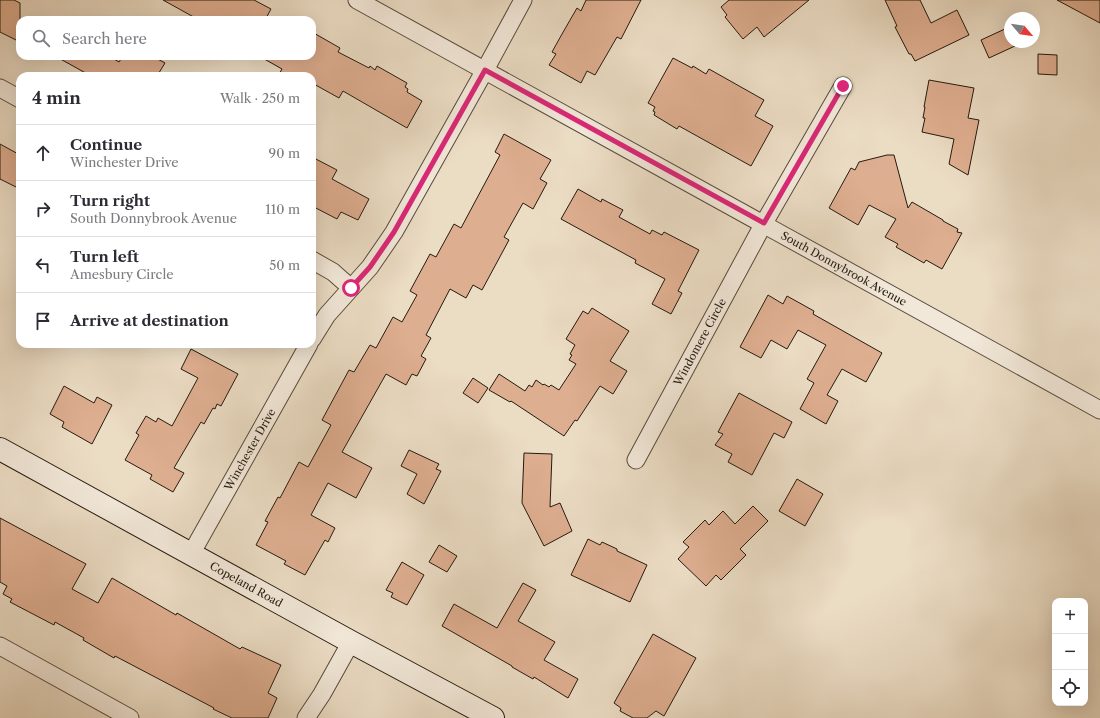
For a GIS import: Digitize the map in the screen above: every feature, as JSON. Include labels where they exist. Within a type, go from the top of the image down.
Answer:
[{"type":"street","name":"South Donnybrook Avenue","points":[[357,0],[764,223],[1100,410]]},
{"type":"street","points":[[316,333],[327,315],[370,267],[394,232],[523,0]]},
{"type":"street","name":"Windomere Circle","points":[[636,460],[764,223],[843,86]]},
{"type":"street","points":[[0,88],[16,97]]},
{"type":"street","points":[[316,262],[333,272],[351,288]]},
{"type":"street","name":"Winchester Drive","points":[[191,554],[307,348]]},
{"type":"street","name":"Copeland Road","points":[[0,449],[351,642],[493,718]]},
{"type":"street","points":[[306,718],[322,694],[351,642]]},
{"type":"street","points":[[0,646],[130,718]]},
{"type":"building","points":[[0,0],[14,0],[20,3],[20,16],[16,16],[16,40],[0,32]]},
{"type":"building","points":[[163,0],[254,0],[271,9],[267,16],[192,16]]},
{"type":"building","points":[[586,0],[641,0],[621,39],[617,37],[595,75],[587,71],[581,83],[549,65],[556,54],[552,52],[562,34],[577,8],[581,11]]},
{"type":"building","points":[[729,0],[809,0],[764,37],[757,27],[743,39],[725,17],[727,15],[721,7]]},
{"type":"building","points":[[885,0],[920,0],[931,23],[957,10],[969,35],[915,61],[911,54],[909,54],[895,27],[897,26]]},
{"type":"building","points":[[1057,0],[1100,0],[1100,23]]},
{"type":"building","points":[[1004,29],[1004,48],[1011,48],[989,58],[981,40]]},
{"type":"building","points":[[316,34],[340,48],[338,52],[369,68],[370,66],[375,70],[377,66],[407,83],[405,87],[408,89],[407,92],[422,101],[407,128],[343,91],[339,98],[316,85],[316,72],[280,72],[282,69],[266,60],[316,60]]},
{"type":"building","points":[[1038,54],[1057,55],[1057,75],[1038,74]]},
{"type":"building","points":[[673,58],[692,68],[693,66],[706,74],[709,69],[764,100],[755,116],[773,126],[751,166],[679,126],[677,129],[654,115],[655,112],[653,111],[655,107],[648,103]]},
{"type":"building","points":[[62,60],[116,60],[119,62],[120,60],[159,60],[165,63],[159,72],[84,72]]},
{"type":"building","points":[[929,80],[974,88],[968,118],[979,120],[968,175],[949,164],[954,139],[922,132],[925,118],[923,118],[924,107]]},
{"type":"building","points":[[504,134],[551,160],[540,179],[547,183],[533,209],[523,203],[504,237],[509,240],[482,290],[473,285],[466,298],[450,289],[426,335],[431,338],[421,356],[426,359],[417,376],[412,374],[406,385],[386,374],[342,452],[372,468],[356,498],[328,483],[311,515],[335,528],[328,542],[325,540],[305,575],[284,564],[286,561],[256,545],[268,522],[265,521],[278,497],[280,498],[299,462],[308,467],[331,425],[322,420],[349,370],[354,372],[370,345],[376,348],[393,317],[402,322],[417,295],[410,291],[430,254],[436,257],[454,224],[461,228],[500,155],[495,152]]},
{"type":"building","points":[[0,144],[16,153],[16,187],[0,179]]},
{"type":"building","points":[[887,155],[894,155],[908,208],[912,202],[958,229],[957,232],[962,233],[942,269],[926,260],[924,263],[896,247],[898,244],[885,237],[896,219],[869,205],[858,225],[829,208],[851,168],[855,170],[859,162]]},
{"type":"building","points":[[316,159],[337,170],[332,179],[369,199],[358,220],[341,212],[337,219],[316,208]]},
{"type":"building","points":[[578,189],[601,202],[602,199],[623,210],[619,217],[650,234],[652,230],[662,235],[664,232],[699,250],[678,291],[682,293],[671,314],[652,304],[665,279],[635,263],[636,260],[561,219]]},
{"type":"building","points":[[768,295],[783,304],[787,296],[814,311],[813,314],[882,353],[866,382],[842,369],[827,395],[838,401],[826,424],[800,409],[814,383],[807,379],[826,345],[798,330],[787,349],[771,340],[761,358],[740,347]]},
{"type":"building","points":[[592,308],[629,331],[610,361],[627,371],[613,394],[600,386],[577,421],[575,420],[564,436],[511,401],[510,402],[489,390],[499,374],[525,391],[529,385],[532,387],[536,380],[543,385],[544,384],[549,387],[551,385],[559,390],[576,364],[569,360],[572,355],[570,354],[575,345],[566,339],[583,311],[588,314]]},
{"type":"building","points":[[191,349],[238,374],[221,406],[217,404],[204,424],[201,422],[174,468],[184,473],[173,492],[150,479],[152,475],[125,460],[139,435],[136,433],[146,416],[156,422],[158,418],[172,426],[198,378],[181,369]]},
{"type":"building","points":[[473,378],[488,388],[478,403],[463,393]]},
{"type":"building","points":[[64,386],[94,403],[97,397],[112,405],[92,444],[62,427],[64,422],[50,414]]},
{"type":"building","points":[[739,393],[792,422],[784,438],[774,433],[752,475],[728,462],[732,454],[715,445],[723,434],[718,432]]},
{"type":"building","points":[[409,450],[439,464],[436,469],[441,471],[424,504],[407,494],[417,474],[401,466]]},
{"type":"building","points":[[524,453],[552,454],[550,507],[560,503],[572,531],[544,546],[522,503]]},
{"type":"building","points":[[797,479],[823,494],[805,526],[779,511]]},
{"type":"building","points":[[753,506],[768,521],[740,549],[746,555],[721,580],[716,575],[706,586],[678,559],[689,547],[683,542],[705,520],[709,525],[723,511],[735,524]]},
{"type":"building","points":[[0,518],[86,564],[72,589],[98,603],[112,578],[176,615],[177,613],[240,649],[242,647],[281,665],[268,693],[277,698],[268,718],[232,718],[115,656],[114,658],[83,640],[84,638],[55,622],[54,625],[10,602],[12,599],[3,594],[7,586],[0,582]]},
{"type":"building","points":[[588,539],[600,545],[602,542],[647,565],[630,602],[571,575]]},
{"type":"building","points":[[439,545],[457,556],[447,572],[429,562]]},
{"type":"building","points":[[402,562],[424,575],[407,605],[391,597],[393,593],[386,590]]},
{"type":"building","points":[[523,583],[536,590],[518,621],[555,642],[544,660],[578,679],[568,698],[534,677],[533,679],[442,626],[454,604],[497,628]]},
{"type":"building","points":[[653,634],[696,658],[664,716],[656,711],[647,718],[633,718],[620,711],[621,708],[614,703]]},
{"type":"route","points":[[351,288],[370,267],[394,232],[485,70],[764,223],[843,86]]}]
